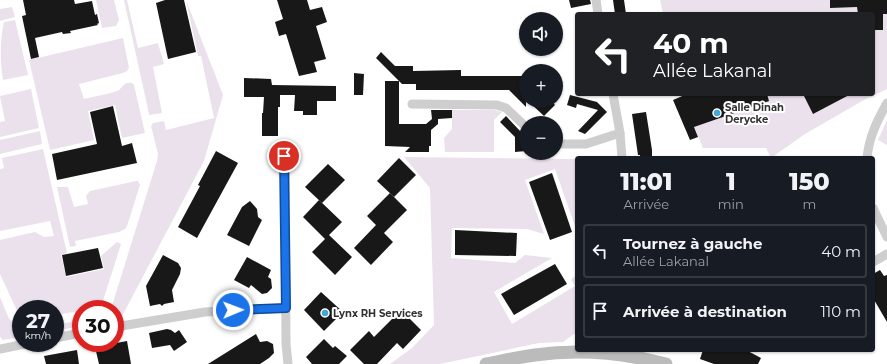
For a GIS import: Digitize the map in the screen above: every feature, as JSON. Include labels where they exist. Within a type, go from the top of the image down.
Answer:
[{"type":"main road","points":[[486,364],[551,353],[586,353],[625,356],[666,364]]},
{"type":"street","points":[[596,0],[598,12]]},
{"type":"street","points":[[613,96],[620,133],[622,156]]},
{"type":"street","points":[[867,156],[871,135],[887,103]]},
{"type":"street","points":[[412,104],[497,105],[506,108],[519,120]]},
{"type":"street","points":[[563,144],[586,144],[620,133]]},
{"type":"street","points":[[284,156],[286,344],[288,364]]},
{"type":"street","points":[[875,212],[887,236]]},
{"type":"street","points":[[875,261],[887,254]]},
{"type":"street","points":[[124,326],[205,312],[286,308]]},
{"type":"street","points":[[281,364],[286,344]]},
{"type":"street","points":[[0,349],[12,347]]},
{"type":"shaded area","points":[[96,0],[114,0],[119,20],[116,26],[102,28]]},
{"type":"shaded area","points":[[124,0],[127,0],[138,48],[158,43],[164,64],[153,67],[162,113],[149,114]]},
{"type":"shaded area","points":[[186,0],[223,95],[204,161],[124,312],[124,300],[114,300],[157,161],[158,154],[151,126],[153,123],[164,121],[166,130],[214,118],[201,56],[198,56]]},
{"type":"shaded area","points":[[660,0],[887,0],[887,89],[875,95],[875,12],[663,12]]},
{"type":"shaded area","points":[[12,7],[15,17],[0,21],[0,9]]},
{"type":"shaded area","points":[[15,20],[28,75],[3,80],[1,51],[4,22]]},
{"type":"shaded area","points":[[123,38],[129,68],[127,71],[79,84],[84,99],[117,91],[126,84],[132,83],[134,85],[145,133],[122,138],[115,105],[88,111],[94,140],[50,150],[29,60]]},
{"type":"shaded area","points":[[31,89],[39,128],[0,137],[0,122],[5,121],[0,96]]},
{"type":"shaded area","points":[[682,96],[872,96],[805,134],[774,156],[770,156],[766,148],[703,148]]},
{"type":"shaded area","points":[[452,110],[495,110],[502,112],[494,120],[494,152],[445,152],[444,138],[452,129]]},
{"type":"shaded area","points":[[887,120],[887,145],[878,140]]},
{"type":"shaded area","points":[[40,131],[42,144],[0,154],[0,140]]},
{"type":"shaded area","points":[[43,149],[67,253],[61,255],[66,277],[104,269],[101,256],[117,242],[121,244],[103,300],[72,300],[72,312],[64,314],[64,300],[12,300],[0,274],[0,240],[35,232],[44,237],[54,236],[50,221],[0,231],[0,169],[4,168],[2,158]]},
{"type":"shaded area","points":[[404,157],[519,158],[519,160],[575,159],[575,226],[555,169],[525,180],[544,234],[527,229],[452,228],[451,258],[515,263],[525,255],[552,258],[494,292],[512,324],[575,286],[575,333],[563,342],[539,343],[440,364],[390,364],[412,348],[434,325],[430,188]]},
{"type":"shaded area","points":[[138,181],[140,185],[125,229],[119,232],[75,241],[76,246],[70,247],[57,187],[68,187],[74,207],[88,204],[86,196],[90,191]]},
{"type":"shaded area","points":[[575,276],[575,286],[571,279]]},
{"type":"shaded area","points":[[0,297],[12,323],[12,338],[3,340],[0,337]]},
{"type":"shaded area","points":[[72,322],[72,328],[64,329],[64,323]]},
{"type":"building","points":[[23,0],[74,0],[75,4],[92,1],[95,15],[97,14],[99,23],[97,24],[98,25],[70,31],[71,33],[63,34],[62,32],[35,38],[39,57],[31,59],[22,16],[26,15]]},
{"type":"building","points":[[165,0],[184,0],[196,52],[168,59],[156,3]]},
{"type":"building","points":[[277,0],[307,0],[310,10],[322,7],[327,22],[316,26],[326,59],[314,62],[317,72],[299,76],[286,34],[279,36],[275,22],[283,19]]},
{"type":"building","points":[[569,0],[590,0],[591,4],[571,8]]},
{"type":"building","points":[[613,0],[624,0],[626,12],[615,12]]},
{"type":"building","points":[[830,0],[887,0],[887,14],[883,14],[883,30],[875,30],[875,12],[858,12],[857,7],[830,8]]},
{"type":"building","points":[[381,52],[395,66],[413,66],[413,71],[461,70],[461,76],[519,76],[519,100],[509,90],[416,90],[416,84],[402,84],[376,58]]},
{"type":"building","points":[[354,73],[364,74],[363,95],[354,95]]},
{"type":"building","points":[[244,78],[271,79],[272,85],[336,86],[336,101],[317,101],[317,115],[303,115],[303,111],[294,111],[295,95],[280,95],[280,107],[278,107],[278,136],[262,136],[264,97],[244,97]]},
{"type":"building","points":[[385,81],[399,81],[399,124],[426,124],[432,119],[431,110],[452,110],[452,118],[438,119],[438,124],[431,130],[431,146],[429,146],[429,152],[405,152],[410,147],[385,146]]},
{"type":"building","points":[[570,95],[597,102],[607,112],[585,134],[578,131],[598,110],[577,104],[576,108],[567,105]]},
{"type":"building","name":"Salle Dinah Derycke","points":[[682,96],[768,96],[769,101],[694,127],[698,137],[690,140],[673,100]]},
{"type":"building","points":[[804,96],[847,96],[813,114]]},
{"type":"building","points":[[113,106],[122,146],[132,143],[137,163],[57,180],[52,154],[97,144],[90,112]]},
{"type":"building","points":[[535,108],[552,108],[544,116]]},
{"type":"building","points":[[646,112],[652,156],[638,155],[632,114]]},
{"type":"building","points":[[506,116],[519,130],[519,152],[515,152],[515,137],[500,122]]},
{"type":"building","points":[[216,151],[238,163],[197,238],[178,227],[200,186],[198,185]]},
{"type":"building","points":[[399,158],[416,175],[394,197],[377,181]]},
{"type":"building","points":[[328,164],[345,180],[322,203],[305,187]]},
{"type":"building","points":[[552,173],[572,232],[550,240],[529,182]]},
{"type":"building","points":[[390,193],[407,210],[384,233],[393,242],[371,265],[354,248],[376,225],[367,216]]},
{"type":"building","points":[[319,200],[342,222],[329,235],[352,257],[335,275],[312,252],[325,239],[303,217]]},
{"type":"building","points":[[250,201],[257,209],[258,217],[262,220],[249,246],[227,235],[242,207]]},
{"type":"building","points":[[455,230],[517,233],[516,256],[455,255]]},
{"type":"building","points":[[98,248],[103,268],[66,276],[62,255]]},
{"type":"building","points":[[163,255],[178,263],[181,268],[180,274],[172,290],[174,302],[164,304],[162,306],[160,304],[150,306],[146,286]]},
{"type":"building","points":[[247,257],[271,270],[268,277],[271,279],[272,288],[267,293],[262,294],[251,285],[249,288],[234,280]]},
{"type":"building","points":[[555,264],[567,284],[514,315],[501,294]]},
{"type":"building","points":[[880,270],[884,276],[887,275],[887,322],[875,301],[875,273]]},
{"type":"building","points":[[321,292],[343,312],[324,331],[304,310]]},
{"type":"building","points":[[401,310],[421,330],[403,349],[397,343],[377,364],[364,364],[350,350],[369,331],[374,337]]},
{"type":"building","points":[[167,329],[175,333],[179,330],[187,342],[174,351],[170,345],[152,348],[149,333]]},
{"type":"building","points":[[256,334],[260,342],[267,341],[273,344],[274,353],[260,364],[208,364]]},
{"type":"building","points":[[324,339],[333,348],[335,346],[347,356],[339,364],[312,364],[306,357]]},
{"type":"building","points":[[127,341],[131,364],[99,364],[96,352],[124,352],[124,342]]},
{"type":"building","points":[[72,351],[77,352],[79,364],[46,364],[44,356]]},
{"type":"building","points":[[702,352],[750,352],[761,358],[758,364],[714,364],[700,359]]},
{"type":"place","name":"Salle Dinah Derycke","points":[[717,113]]},
{"type":"place","name":"Lynx RH Services","points":[[325,313]]},
{"type":"route","points":[[233,310],[286,308],[284,156]]}]
